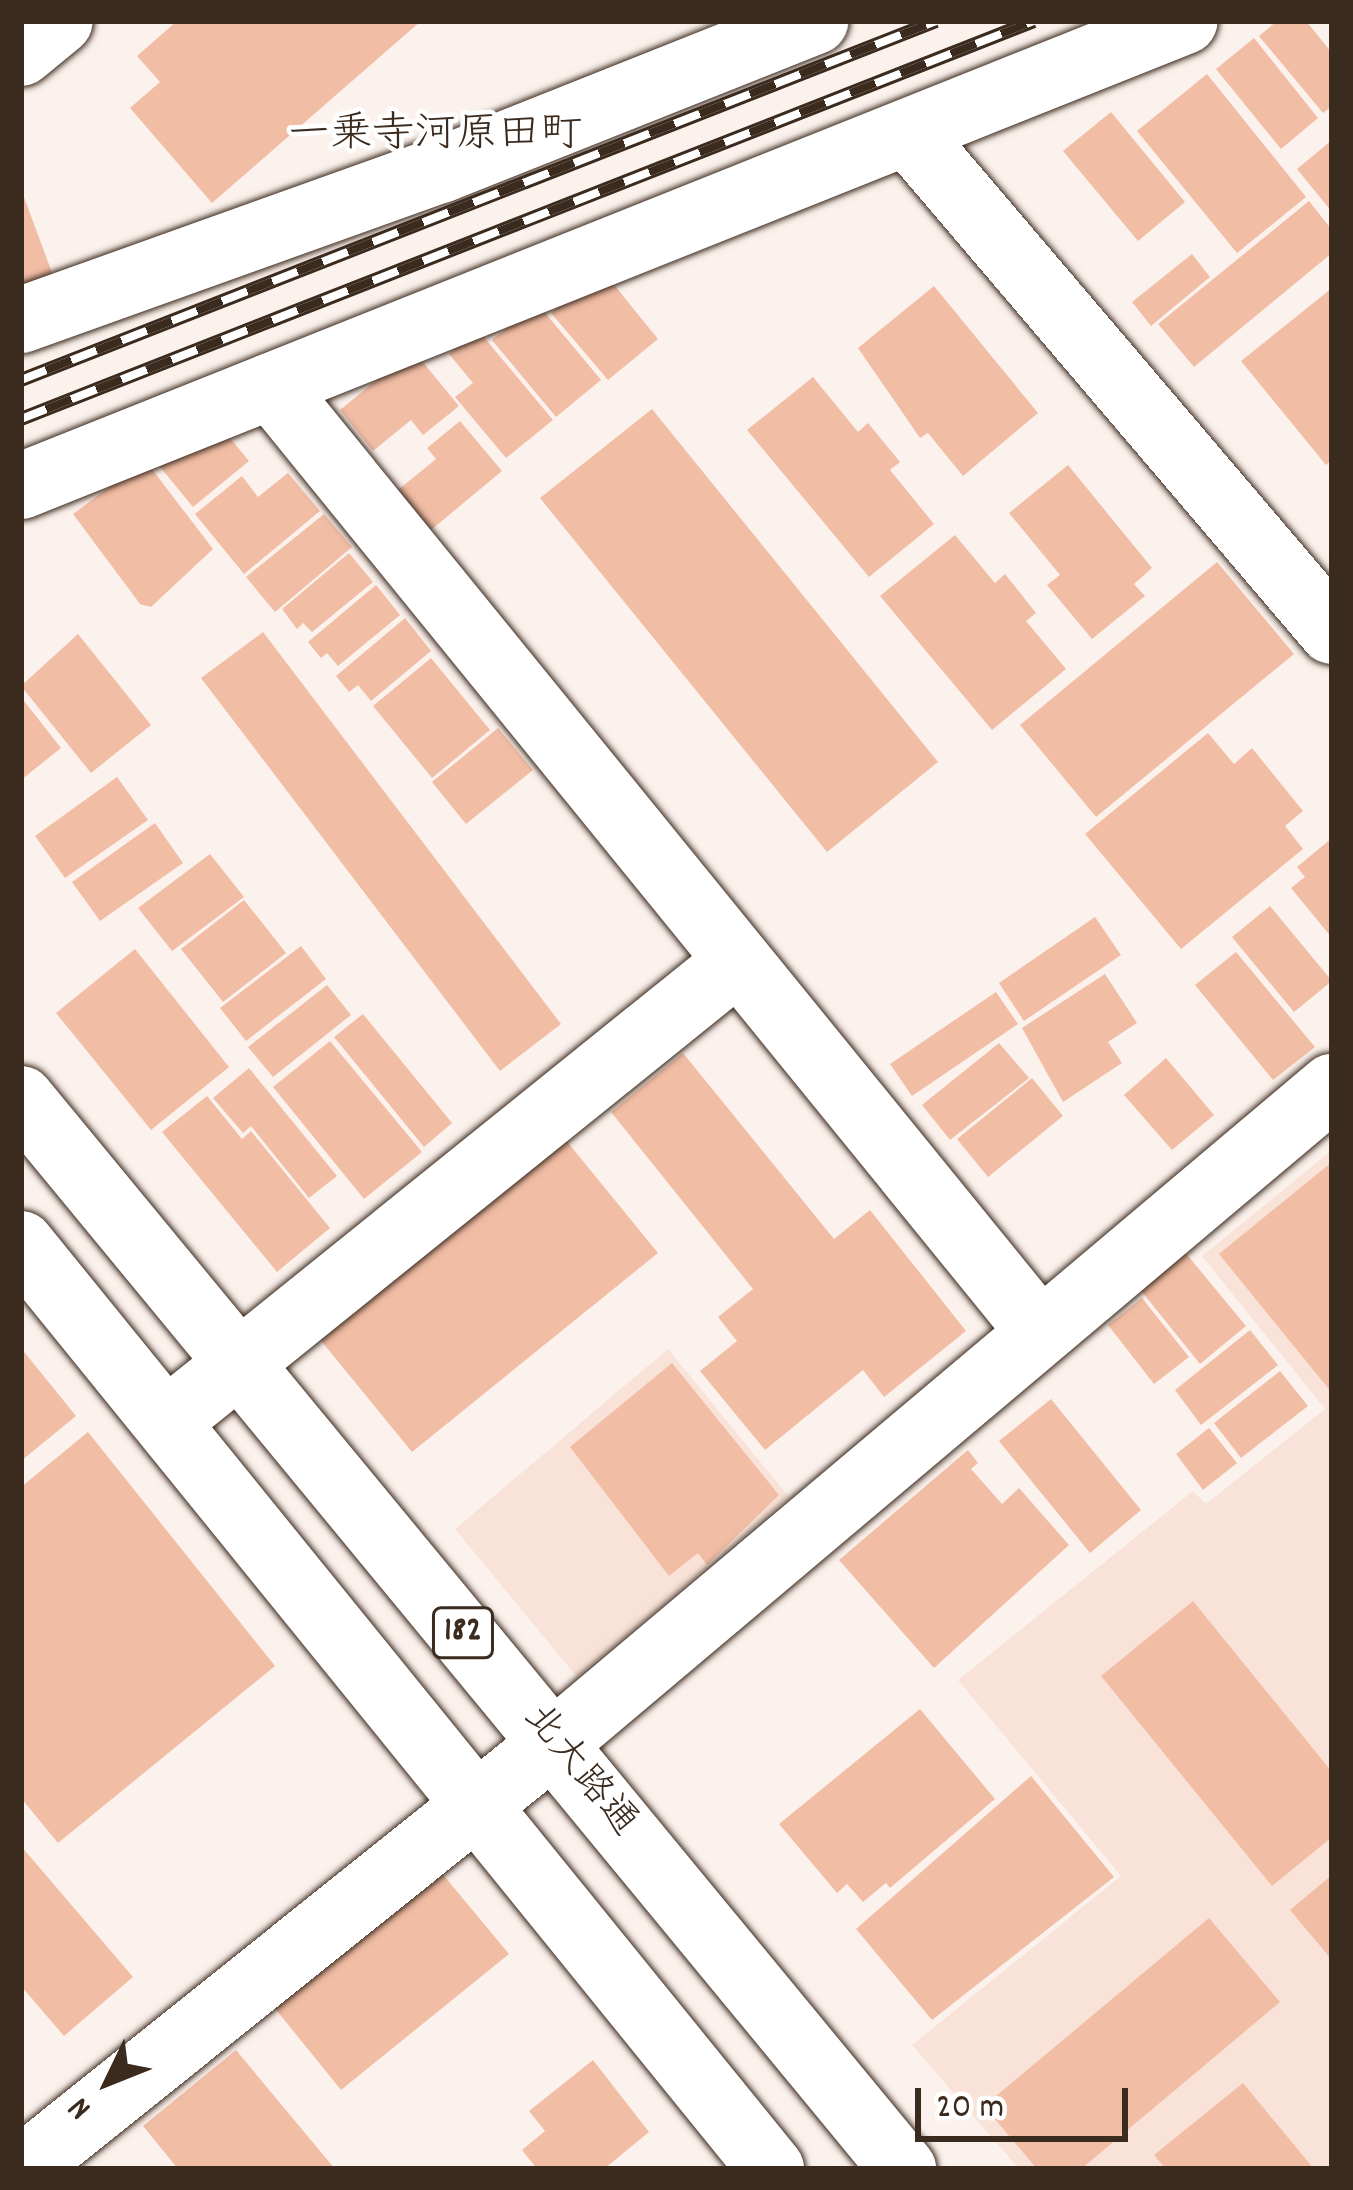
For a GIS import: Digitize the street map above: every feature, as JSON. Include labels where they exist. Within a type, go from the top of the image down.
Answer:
[{"type":"street","points":[[21,52],[60,21]]},
{"type":"street","points":[[21,320],[441,170],[815,21]]},
{"type":"street","points":[[21,486],[1185,21]]},
{"type":"street","points":[[908,134],[1332,631]]},
{"type":"street","points":[[271,386],[1040,1332]]},
{"type":"street","points":[[166,1422],[737,962]]},
{"type":"street","points":[[22,2169],[554,1743],[1332,1087]]},
{"type":"street","name":"北大路通","points":[[21,1099],[903,2169]]},
{"type":"street","name":"182","points":[[21,1244],[474,1808],[772,2169]]},
{"type":"shaded area","points":[[1332,1150],[1332,2169],[1019,2169],[912,2045],[1121,1876],[958,1680],[1193,1491],[1206,1504],[1325,1409],[1202,1256]]},
{"type":"shaded area","points":[[668,1349],[789,1497],[577,1677],[455,1529]]},
{"type":"building","points":[[177,21],[421,21],[212,203],[130,108],[160,82],[137,56]]},
{"type":"building","points":[[1277,21],[1306,21],[1332,53],[1332,106],[1323,113],[1259,36]]},
{"type":"building","points":[[1254,38],[1318,118],[1281,149],[1216,69]]},
{"type":"building","points":[[1207,74],[1306,197],[1237,253],[1137,131]]},
{"type":"building","points":[[1111,112],[1185,202],[1138,241],[1063,151]]},
{"type":"building","points":[[1332,140],[1332,212],[1297,169]]},
{"type":"building","points":[[21,189],[54,278],[21,291]]},
{"type":"building","points":[[1309,201],[1332,230],[1332,253],[1194,367],[1158,324]]},
{"type":"building","points":[[1192,254],[1210,277],[1151,326],[1132,302]]},
{"type":"building","points":[[602,270],[658,339],[608,380],[551,313]]},
{"type":"building","points":[[934,286],[1038,413],[963,476],[928,433],[920,438],[858,348]]},
{"type":"building","points":[[1332,288],[1332,460],[1326,465],[1241,361]]},
{"type":"building","points":[[537,303],[601,380],[556,417],[492,340]]},
{"type":"building","points":[[478,330],[553,420],[506,458],[455,397],[473,383],[449,354]]},
{"type":"building","points":[[413,350],[459,406],[423,435],[411,420],[373,451],[340,410]]},
{"type":"building","points":[[813,377],[858,432],[868,423],[900,462],[890,470],[934,524],[869,577],[747,430]]},
{"type":"building","points":[[652,409],[938,762],[827,852],[540,498]]},
{"type":"building","points":[[460,421],[502,471],[431,530],[398,490],[436,459],[427,448]]},
{"type":"building","points":[[220,426],[249,461],[193,507],[151,456]]},
{"type":"building","points":[[145,460],[213,549],[151,607],[140,604],[73,514]]},
{"type":"building","points":[[1068,465],[1152,568],[1134,584],[1145,596],[1092,639],[1047,585],[1060,575],[1009,513]]},
{"type":"building","points":[[288,473],[320,511],[244,574],[195,514],[242,476],[258,497]]},
{"type":"building","points":[[324,514],[352,547],[275,612],[246,577]]},
{"type":"building","points":[[955,535],[995,583],[1005,574],[1036,613],[1026,621],[1066,669],[992,730],[880,596]]},
{"type":"building","points":[[349,553],[373,582],[312,632],[303,623],[297,629],[282,609]]},
{"type":"building","points":[[1217,562],[1294,654],[1096,817],[1020,725]]},
{"type":"building","points":[[376,585],[400,615],[338,666],[327,653],[321,658],[308,642]]},
{"type":"building","points":[[405,618],[431,651],[371,701],[358,685],[349,692],[336,676]]},
{"type":"building","points":[[263,632],[561,1024],[500,1071],[201,678]]},
{"type":"building","points":[[78,634],[151,725],[91,773],[21,686]]},
{"type":"building","points":[[431,658],[490,730],[432,778],[373,706]]},
{"type":"building","points":[[21,697],[61,748],[21,780]]},
{"type":"building","points":[[498,728],[533,770],[466,824],[432,782]]},
{"type":"building","points":[[1208,733],[1234,764],[1252,748],[1303,811],[1285,826],[1303,849],[1181,949],[1085,834]]},
{"type":"building","points":[[117,777],[148,820],[65,878],[35,836]]},
{"type":"building","points":[[155,823],[183,863],[100,921],[72,882]]},
{"type":"building","points":[[1332,838],[1332,938],[1291,888],[1305,877],[1297,867]]},
{"type":"building","points":[[210,854],[244,897],[172,951],[138,908]]},
{"type":"building","points":[[244,900],[286,953],[223,1002],[181,949]]},
{"type":"building","points":[[1270,906],[1332,981],[1294,1012],[1232,937]]},
{"type":"building","points":[[1095,917],[1121,955],[1024,1021],[999,983]]},
{"type":"building","points":[[301,946],[326,979],[246,1041],[220,1008]]},
{"type":"building","points":[[135,949],[229,1067],[151,1130],[56,1013]]},
{"type":"building","points":[[1236,952],[1315,1047],[1273,1080],[1195,985]]},
{"type":"building","points":[[1105,974],[1137,1023],[1108,1042],[1122,1063],[1063,1102],[1022,1028]]},
{"type":"building","points":[[327,985],[351,1015],[273,1077],[248,1047]]},
{"type":"building","points":[[996,992],[1018,1024],[912,1096],[890,1064]]},
{"type":"building","points":[[363,1014],[452,1123],[424,1147],[334,1037]]},
{"type":"building","points":[[330,1041],[422,1152],[364,1199],[273,1087]]},
{"type":"building","points":[[999,1043],[1029,1078],[950,1140],[922,1105]]},
{"type":"building","points":[[683,1053],[834,1239],[870,1210],[966,1331],[884,1397],[863,1370],[765,1450],[700,1371],[737,1341],[718,1317],[753,1289],[611,1112]]},
{"type":"building","points":[[1166,1058],[1214,1115],[1172,1150],[1124,1095]]},
{"type":"building","points":[[249,1068],[337,1176],[309,1198],[251,1126],[243,1133],[213,1098]]},
{"type":"building","points":[[1032,1078],[1063,1116],[988,1177],[957,1139]]},
{"type":"building","points":[[207,1096],[242,1139],[251,1131],[330,1228],[277,1272],[162,1132]]},
{"type":"building","points":[[565,1139],[658,1253],[412,1452],[318,1337]]},
{"type":"building","points":[[1332,1162],[1332,1393],[1219,1254]]},
{"type":"building","points":[[1184,1251],[1246,1326],[1200,1364],[1139,1288]]},
{"type":"building","points":[[1142,1298],[1189,1357],[1154,1384],[1108,1325]]},
{"type":"building","points":[[1250,1330],[1278,1365],[1201,1425],[1175,1390]]},
{"type":"building","points":[[21,1348],[76,1416],[21,1461]]},
{"type":"building","points":[[672,1363],[779,1495],[707,1565],[698,1553],[669,1576],[570,1447]]},
{"type":"building","points":[[1280,1371],[1308,1406],[1241,1458],[1214,1423]]},
{"type":"building","points":[[1051,1399],[1141,1510],[1090,1553],[999,1441]]},
{"type":"building","points":[[1209,1428],[1237,1463],[1203,1490],[1176,1454]]},
{"type":"building","points":[[88,1432],[275,1666],[58,1843],[21,1798],[21,1487]]},
{"type":"building","points":[[968,1450],[978,1463],[971,1469],[1002,1504],[1019,1488],[1069,1545],[934,1668],[839,1560]]},
{"type":"building","points":[[1193,1601],[1332,1772],[1332,1837],[1272,1886],[1101,1676]]},
{"type":"building","points":[[920,1709],[995,1799],[890,1888],[886,1883],[863,1902],[847,1884],[837,1893],[779,1824]]},
{"type":"building","points":[[1031,1776],[1114,1877],[932,2020],[856,1929]]},
{"type":"building","points":[[21,1846],[133,1977],[64,2036],[21,1986]]},
{"type":"building","points":[[440,1871],[509,1954],[341,2090],[273,2006]]},
{"type":"building","points":[[1332,1875],[1332,1960],[1290,1910]]},
{"type":"building","points":[[1209,1918],[1280,2002],[1081,2169],[1037,2169],[984,2106]]},
{"type":"building","points":[[236,2050],[335,2169],[178,2169],[143,2126]]},
{"type":"building","points":[[593,2060],[649,2132],[604,2169],[537,2169],[522,2150],[545,2131],[529,2111]]},
{"type":"building","points":[[1243,2083],[1314,2169],[1166,2169],[1154,2155]]},
{"type":"railway","points":[[21,380],[936,21]]},
{"type":"railway","points":[[21,419],[1034,21]]},
{"type":"district","name":"一乗寺河原田町","points":[[435,137]]}]
